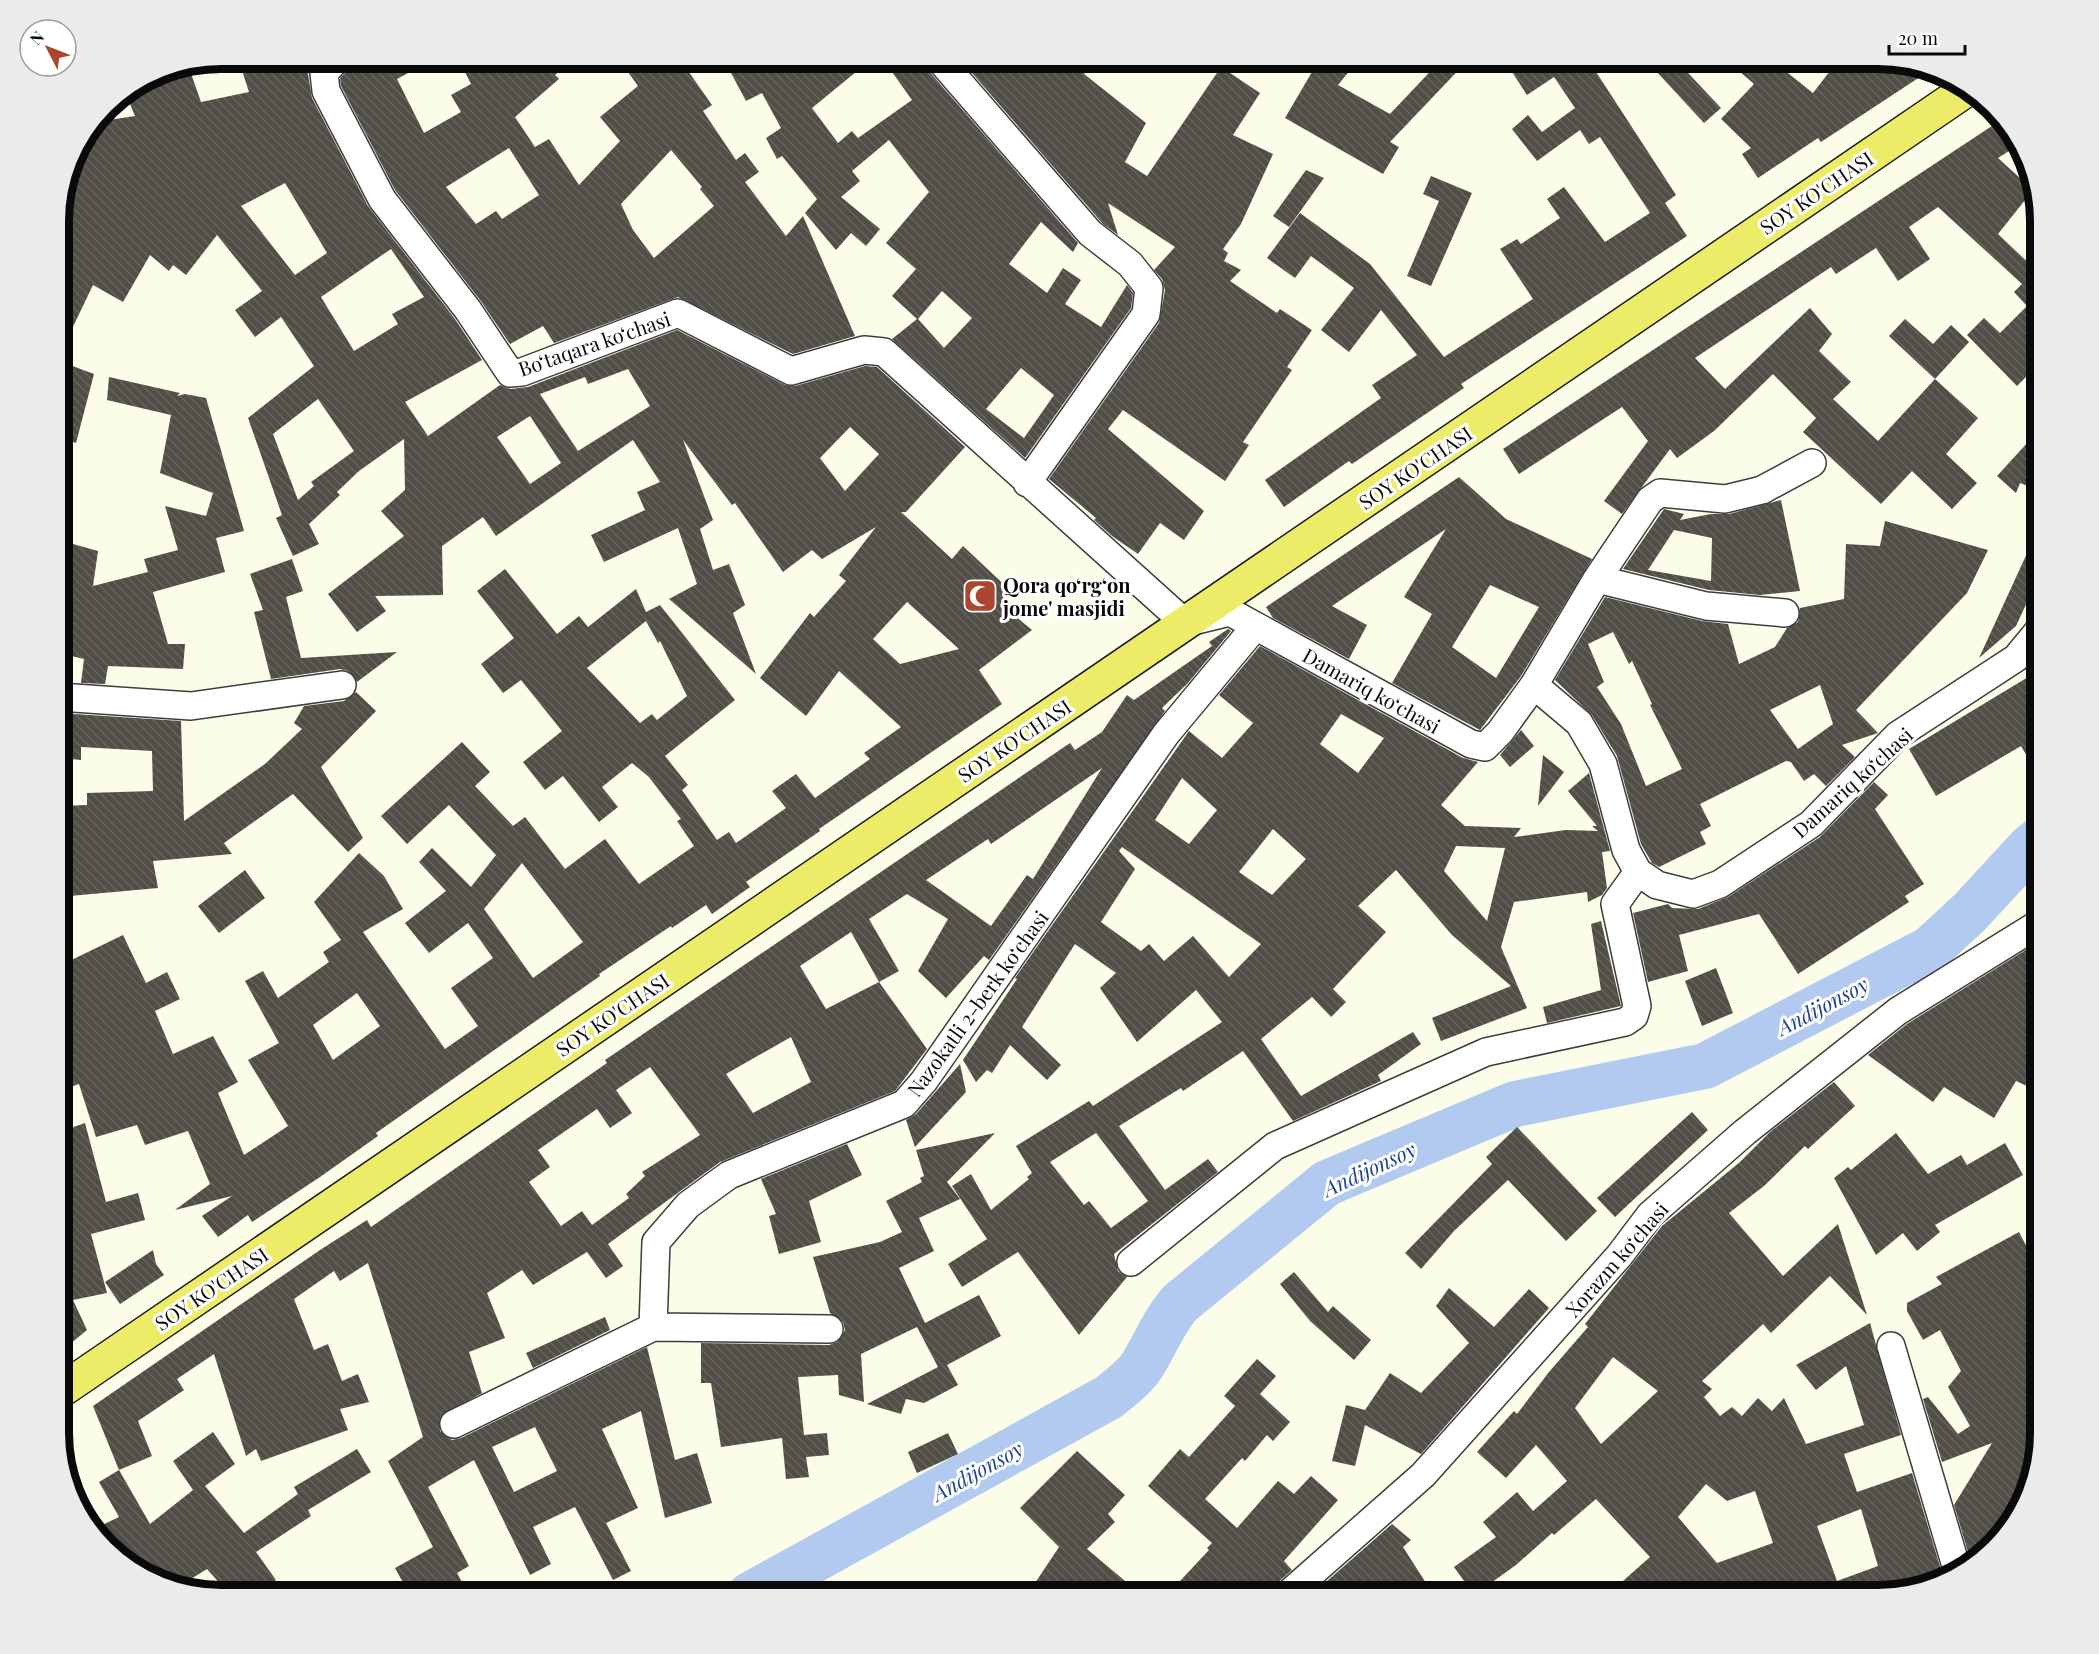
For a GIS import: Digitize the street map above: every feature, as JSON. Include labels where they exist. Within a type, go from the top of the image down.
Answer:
[{"type":"main road","name":"SOY KO'CHASI","points":[[69,1385],[1960,93]]},
{"type":"street","name":"Boʻtaqara koʻchasi","points":[[328,69],[324,73],[326,91],[382,199],[468,310],[510,373],[522,372],[678,314],[791,371],[864,350],[884,352],[1185,624]]},
{"type":"street","points":[[948,69],[1090,233],[1130,264],[1149,288],[1146,314],[1027,483]]},
{"type":"street","points":[[1131,1262],[1275,1146],[1486,1052],[1625,1022],[1634,1016],[1637,1006],[1615,903],[1638,872],[1626,850],[1603,764],[1579,723],[1534,685],[1598,579],[1650,500],[1660,493],[1725,499],[1762,490],[1812,463]]},
{"type":"street","points":[[1598,579],[1706,606],[1785,613]]},
{"type":"street","name":"Damariq koʻchasi","points":[[1185,624],[1230,612],[1471,744],[1485,747],[1500,732],[1534,685]]},
{"type":"street","name":"Nazokatli 2-berk koʻchasi","points":[[653,1327],[656,1242],[688,1205],[729,1175],[904,1104],[924,1081],[1166,734],[1255,627]]},
{"type":"street","name":"Damariq koʻchasi","points":[[1638,872],[1657,885],[1693,894],[1720,884],[1811,824],[1898,735],[2016,658],[2030,641]]},
{"type":"street","points":[[69,698],[191,706],[342,685]]},
{"type":"street","name":"Xorazm koʻchasi","points":[[1299,1585],[1423,1475],[1619,1256],[1650,1215],[1745,1132],[1898,1011],[2030,928]]},
{"type":"street","points":[[454,1424],[653,1327],[829,1329]]},
{"type":"street","points":[[1891,1346],[1955,1564]]},
{"type":"building","points":[[242,69],[310,69],[308,74],[312,98],[368,206],[455,319],[482,360],[405,402],[428,436],[500,385],[511,389],[528,387],[677,330],[785,385],[795,386],[865,366],[877,367],[965,447],[906,512],[901,512],[952,559],[963,546],[1013,593],[1002,605],[1032,630],[979,670],[1002,704],[819,829],[820,831],[746,882],[750,887],[712,914],[706,905],[672,928],[671,926],[599,974],[600,976],[376,1133],[378,1136],[320,1177],[252,1222],[248,1215],[218,1237],[202,1216],[232,1196],[175,1210],[210,1184],[188,1131],[145,1145],[137,1125],[96,1137],[79,1084],[69,1088],[69,961],[123,935],[146,983],[167,972],[180,999],[155,1011],[173,1054],[213,1036],[238,1082],[218,1093],[244,1155],[288,1126],[248,1060],[279,1043],[245,981],[263,971],[278,998],[329,962],[323,952],[341,940],[314,902],[359,853],[384,876],[403,909],[363,932],[445,1049],[478,1026],[451,988],[493,958],[468,923],[429,953],[405,923],[446,891],[419,862],[432,848],[471,887],[496,855],[449,805],[407,844],[381,816],[462,742],[490,772],[475,786],[513,826],[525,817],[565,869],[605,839],[639,884],[694,846],[677,821],[681,819],[649,777],[632,763],[602,787],[618,807],[599,822],[563,776],[545,790],[523,762],[562,731],[521,680],[503,693],[481,664],[514,638],[477,591],[505,569],[557,634],[579,616],[588,627],[636,589],[646,612],[660,605],[735,700],[665,756],[688,785],[682,790],[717,840],[729,832],[736,843],[786,808],[772,791],[796,774],[815,798],[870,759],[864,753],[901,727],[839,671],[806,716],[760,678],[810,613],[814,617],[846,581],[839,575],[876,527],[822,559],[812,550],[783,572],[735,503],[732,505],[683,440],[713,520],[700,529],[713,570],[729,564],[745,605],[733,613],[756,674],[669,599],[697,584],[678,528],[604,562],[591,535],[645,510],[637,492],[660,482],[633,440],[496,536],[483,517],[442,546],[443,595],[375,596],[386,611],[357,632],[328,594],[404,536],[381,511],[405,490],[404,439],[359,471],[337,492],[340,495],[309,524],[319,544],[293,556],[276,518],[282,515],[248,418],[314,366],[281,317],[255,337],[235,310],[262,291],[217,235],[186,275],[173,265],[169,271],[150,255],[123,302],[93,285],[69,335],[70,201],[74,181],[89,145],[108,120],[135,116],[129,101],[136,95],[181,74],[190,72],[201,102],[249,92]],"holes":[[[285,183],[327,253],[295,275],[241,206]],[[391,249],[424,297],[392,314],[398,324],[354,351],[321,297]],[[628,369],[650,406],[578,451],[540,394],[585,377],[588,384]],[[318,399],[354,451],[311,482],[314,486],[298,500],[273,434]],[[530,416],[561,463],[530,484],[497,437]],[[850,427],[879,454],[845,491],[820,458]],[[907,602],[959,649],[900,664],[873,639]],[[646,621],[658,643],[660,641],[687,696],[657,720],[652,714],[640,723],[587,668]],[[522,863],[583,942],[533,978],[484,909]],[[357,993],[380,1026],[333,1060],[313,1025]]]},
{"type":"building","points":[[349,69],[416,69],[397,79],[424,133],[461,112],[451,95],[471,84],[464,69],[562,69],[555,75],[559,79],[515,117],[535,147],[549,139],[579,185],[620,141],[600,117],[638,86],[626,69],[687,69],[712,105],[703,111],[736,160],[745,153],[759,172],[745,182],[786,236],[803,216],[855,336],[793,354],[678,297],[554,343],[543,326],[510,344],[480,300],[395,190],[341,86],[340,78]],"holes":[[[509,148],[539,195],[502,219],[496,211],[476,224],[446,187]],[[671,150],[702,187],[700,189],[714,206],[654,258],[633,230],[621,204]]]},
{"type":"building","points":[[729,69],[860,69],[812,108],[838,143],[852,131],[858,138],[912,100],[890,69],[927,69],[1078,243],[1073,252],[1041,222],[1009,264],[1047,293],[1063,268],[1081,280],[1065,304],[1101,327],[1127,285],[1133,293],[1131,308],[1025,458],[892,339],[917,319],[892,296],[916,269],[886,243],[929,192],[889,140],[852,171],[860,181],[841,197],[880,229],[866,246],[851,233],[836,250],[805,213],[817,199],[782,156],[777,159],[766,138],[781,128],[762,93],[746,101]],"holes":[[[942,291],[972,318],[944,348],[918,319]],[[1021,368],[1054,395],[1024,438],[986,409]]]},
{"type":"building","points":[[969,69],[1087,69],[1084,74],[1146,123],[1125,162],[1147,176],[1220,69],[1224,69],[1260,93],[1233,135],[1273,154],[1241,224],[1223,249],[1228,253],[1224,261],[1241,270],[1230,281],[1277,313],[1280,309],[1312,330],[1287,367],[1292,370],[1243,442],[1249,445],[1225,481],[1123,410],[1108,429],[1204,511],[1184,540],[1160,523],[1138,554],[1112,536],[1094,520],[1096,518],[1049,479],[1159,323],[1165,290],[1162,279],[1154,270],[1175,247],[1108,203],[1118,235],[1103,224]]},
{"type":"building","points":[[1309,69],[1351,69],[1338,85],[1390,114],[1433,69],[1460,69],[1390,142],[1399,147],[1383,174],[1285,118],[1312,72]]},
{"type":"building","points":[[1510,69],[1594,69],[1676,195],[1665,203],[1687,236],[1461,384],[1464,388],[1352,464],[1349,461],[1284,507],[1265,480],[1381,398],[1372,385],[1417,355],[1381,310],[1349,352],[1321,330],[1354,288],[1311,256],[1295,278],[1267,258],[1300,213],[1370,264],[1444,357],[1533,299],[1500,249],[1517,239],[1521,244],[1560,218],[1547,199],[1564,187],[1605,242],[1650,213],[1600,137],[1589,144],[1580,130],[1537,161],[1512,129],[1528,115],[1542,132],[1575,108],[1554,77],[1527,95]]},
{"type":"building","points":[[1684,69],[1721,108],[1704,123],[1655,70]]},
{"type":"building","points":[[1737,69],[1783,69],[1813,93],[1832,69],[1898,70],[1922,76],[1821,142],[1818,138],[1758,178],[1742,154],[1751,148],[1721,119],[1754,84]]},
{"type":"building","points":[[1995,124],[1999,128],[2011,149],[1998,158],[2025,182],[2028,196],[1998,234],[2030,264],[2030,373],[2017,386],[1967,335],[1984,318],[2000,333],[2027,306],[2014,292],[2022,284],[1938,207],[1909,227],[1930,259],[1898,281],[1876,248],[1836,274],[1831,267],[1695,358],[1725,389],[1810,308],[1832,334],[1819,351],[1851,382],[1833,399],[1878,441],[1935,379],[1978,418],[1946,454],[1977,483],[1952,509],[1912,471],[1881,504],[1803,432],[1816,418],[1773,374],[1714,431],[1677,458],[1670,449],[1622,514],[1604,501],[1648,441],[1622,407],[1519,474],[1503,449]]},
{"type":"building","points":[[1306,170],[1324,178],[1289,227],[1273,216]]},
{"type":"building","points":[[1431,176],[1472,193],[1431,286],[1407,276],[1439,201],[1423,194]]},
{"type":"building","points":[[1905,319],[1933,344],[1951,325],[1969,342],[1935,379],[1889,336]]},
{"type":"building","points":[[69,365],[94,374],[76,443],[69,441]]},
{"type":"building","points":[[109,377],[180,393],[177,396],[185,394],[206,398],[244,531],[216,538],[225,572],[153,592],[168,644],[185,644],[183,669],[108,666],[105,684],[81,683],[84,659],[69,655],[69,543],[98,551],[93,586],[148,572],[144,559],[178,550],[165,506],[206,516],[213,493],[160,473],[171,415],[107,400]]},
{"type":"building","points":[[2030,440],[2030,487],[2020,483],[2016,493],[1997,476]]},
{"type":"building","points":[[1459,477],[1506,519],[1592,559],[1521,676],[1480,730],[1392,683],[1432,614],[1404,597],[1446,529],[1332,606],[1367,625],[1349,659],[1273,618],[1266,607]],"holes":[[[1490,585],[1539,607],[1496,678],[1452,647]]]},
{"type":"building","points":[[1781,500],[1800,591],[1760,595],[1709,590],[1623,569],[1664,509],[1684,514],[1680,520],[1711,514],[1729,514]],"holes":[[[1674,530],[1712,538],[1711,581],[1648,570]]]},
{"type":"building","points":[[1885,521],[1988,550],[1967,593],[1856,710],[1878,733],[1842,745],[1855,757],[1826,786],[1814,774],[1804,781],[1791,762],[1786,761],[1700,804],[1711,826],[1700,832],[1706,844],[1659,867],[1652,863],[1641,844],[1617,756],[1592,715],[1555,680],[1605,597],[1702,621],[1728,624],[1739,664],[1775,647],[1787,628],[1798,622],[1800,608],[1844,599],[1846,544],[1880,546]],"holes":[[[1613,632],[1629,664],[1632,661],[1652,704],[1650,705],[1682,769],[1646,786],[1621,724],[1597,687],[1604,682],[1588,644]],[[1820,685],[1833,724],[1798,749],[1770,710]]]},
{"type":"building","points":[[2030,547],[2030,596],[2016,626],[1979,658]]},
{"type":"building","points":[[292,559],[303,591],[286,597],[301,658],[397,652],[357,682],[348,671],[340,669],[271,679],[254,612],[263,610],[250,574]]},
{"type":"building","points":[[1228,629],[1231,631],[1188,683],[1162,708],[1165,711],[989,960],[984,956],[946,998],[918,971],[948,919],[907,894],[869,919],[899,971],[879,982],[927,1049],[895,1091],[720,1162],[608,1244],[623,1266],[606,1278],[587,1252],[533,1285],[522,1270],[487,1293],[505,1338],[469,1352],[482,1393],[441,1416],[440,1431],[452,1440],[461,1438],[647,1347],[675,1460],[697,1453],[712,1503],[665,1518],[641,1411],[602,1429],[638,1508],[606,1523],[631,1571],[613,1580],[575,1507],[533,1527],[551,1564],[530,1575],[474,1460],[428,1487],[469,1566],[457,1573],[464,1585],[438,1585],[437,1583],[404,1585],[395,1568],[433,1547],[388,1461],[423,1437],[368,1263],[340,1281],[334,1271],[294,1299],[314,1350],[328,1344],[342,1381],[358,1374],[369,1402],[340,1409],[348,1430],[261,1461],[256,1449],[246,1456],[214,1354],[177,1379],[184,1390],[138,1421],[152,1456],[119,1470],[93,1406],[320,1250],[367,1220],[371,1227],[607,1063],[605,1060],[1070,743],[1075,750],[1102,732],[1127,695],[1134,700],[1212,646],[1209,642]],"holes":[[[1102,768],[1033,879],[1027,875],[991,926],[926,880],[988,839],[991,844]],[[851,932],[879,982],[826,1009],[800,966]],[[791,1037],[811,1082],[753,1113],[726,1074]],[[650,1067],[700,1135],[642,1172],[645,1176],[626,1194],[629,1198],[592,1225],[582,1211],[561,1226],[529,1182],[550,1167],[538,1150],[597,1109],[610,1128],[632,1113],[616,1090]],[[535,1427],[557,1471],[514,1492],[492,1447]]]},
{"type":"building","points":[[1260,646],[1463,758],[1478,762],[1441,805],[1465,826],[1521,828],[1514,837],[1566,830],[1598,831],[1592,826],[1597,826],[1568,791],[1589,773],[1610,851],[1602,852],[1607,888],[1602,895],[1588,902],[1587,892],[1514,902],[1501,947],[1527,1008],[1441,1041],[1432,1018],[1511,986],[1452,935],[1396,870],[1358,906],[1386,932],[1333,989],[1346,1002],[1331,1017],[1312,997],[1261,1039],[1301,1096],[1413,1032],[1421,1044],[1378,1075],[1381,1081],[1293,1121],[1243,1051],[1183,1091],[1181,1088],[1119,1126],[1165,1190],[1208,1159],[1218,1172],[1114,1254],[1118,1271],[1127,1277],[1079,1335],[1018,1252],[962,1287],[948,1264],[987,1239],[952,1186],[971,1174],[991,1210],[1029,1179],[1027,1177],[1032,1173],[1016,1146],[1089,1101],[1093,1106],[1222,1022],[1196,990],[1137,1042],[1100,988],[1116,973],[1075,944],[1022,1027],[1061,1065],[1047,1080],[1010,1045],[992,1073],[987,1070],[976,1082],[963,1060],[1017,979],[1015,978],[1189,731],[1222,758],[1253,723],[1219,695]],"holes":[[[1341,714],[1384,738],[1358,773],[1320,744]],[[1182,778],[1217,810],[1189,844],[1155,820]],[[1273,829],[1306,859],[1272,895],[1239,872]],[[1456,846],[1505,848],[1487,921],[1444,871]],[[1122,847],[1261,944],[1229,977],[1193,936],[1164,961],[1149,944],[1141,951],[1101,922],[1135,869],[1119,851]],[[1096,1133],[1148,1201],[1111,1228],[1089,1201],[1084,1205],[1050,1162]]]},
{"type":"building","points":[[2030,676],[2030,761],[2021,746],[1936,796],[1909,749]]},
{"type":"building","points":[[356,692],[376,711],[321,767],[363,838],[348,852],[293,794],[224,843],[232,854],[153,861],[158,888],[69,896],[69,806],[87,805],[87,793],[153,791],[152,751],[81,747],[81,760],[69,759],[69,714],[181,721],[184,821],[265,764],[302,729],[294,723],[304,706],[344,701]]},
{"type":"building","points":[[1521,730],[1534,746],[1510,767],[1500,755]]},
{"type":"building","points":[[1543,755],[1564,772],[1538,806]]},
{"type":"building","points":[[1874,782],[1888,795],[1875,809],[1924,884],[1905,896],[1909,902],[1798,974],[1759,914],[1679,935],[1688,971],[1648,982],[1633,913],[1668,904],[1672,908],[1698,909],[1728,897],[1820,837]]},
{"type":"building","points":[[245,870],[265,898],[219,933],[198,906]]},
{"type":"building","points":[[1601,921],[1621,1006],[1547,1023],[1543,1007],[1601,990],[1591,924]]},
{"type":"building","points":[[2030,947],[2030,1049],[2028,1054],[2030,1055],[2030,1087],[2016,1081],[1994,1118],[1944,1087],[1933,1102],[1868,1055],[1907,1024]]},
{"type":"building","points":[[1716,968],[1733,1013],[1702,1026],[1685,981]]},
{"type":"building","points":[[960,1064],[966,1092],[915,1147],[906,1120],[916,1114]]},
{"type":"building","points":[[1834,1082],[1855,1106],[1808,1149],[1805,1146],[1764,1186],[1729,1213],[1783,1276],[1838,1224],[1867,1315],[1830,1276],[1771,1333],[1763,1324],[1702,1381],[1712,1389],[1704,1397],[1720,1416],[1732,1407],[1742,1416],[1758,1398],[1772,1411],[1784,1398],[1806,1444],[1864,1425],[1846,1366],[1816,1390],[1796,1365],[1870,1323],[1901,1435],[1844,1454],[1857,1492],[1912,1473],[1941,1571],[1918,1580],[1878,1585],[1618,1585],[1650,1557],[1596,1499],[1554,1535],[1552,1533],[1516,1565],[1488,1585],[1467,1585],[1454,1567],[1496,1537],[1483,1522],[1517,1492],[1533,1511],[1567,1481],[1536,1445],[1506,1478],[1477,1452],[1514,1411],[1517,1414],[1588,1327],[1585,1324],[1662,1226],[1740,1162],[1770,1132]],"holes":[[[1613,1357],[1658,1391],[1601,1444],[1575,1408]],[[1706,1484],[1727,1501],[1755,1491],[1773,1543],[1717,1563],[1678,1517]],[[1861,1509],[1878,1566],[1837,1581],[1817,1526]]]},
{"type":"building","points":[[1692,1112],[1708,1130],[1615,1217],[1597,1198]]},
{"type":"building","points":[[85,1123],[106,1202],[138,1193],[145,1220],[91,1234],[107,1293],[73,1300],[87,1330],[69,1345],[69,1129]]},
{"type":"building","points":[[1517,1127],[1597,1211],[1566,1241],[1508,1180],[1454,1231],[1421,1269],[1405,1253],[1492,1164],[1486,1157]]},
{"type":"building","points":[[995,1133],[947,1182],[960,1199],[919,1218],[934,1251],[899,1268],[925,1323],[979,1295],[1001,1336],[947,1365],[958,1385],[924,1403],[906,1399],[901,1414],[867,1404],[938,1367],[917,1327],[861,1354],[864,1402],[839,1395],[838,1375],[798,1377],[804,1435],[827,1433],[829,1455],[806,1457],[809,1477],[786,1479],[782,1438],[721,1447],[711,1383],[701,1383],[701,1343],[829,1345],[837,1342],[845,1330],[843,1322],[830,1313],[813,1257],[880,1242],[902,1232],[886,1201],[922,1182],[920,1178],[924,1176],[916,1150]]},
{"type":"building","points":[[1896,1133],[1928,1174],[1961,1155],[1967,1165],[2005,1143],[2023,1175],[1935,1225],[1940,1232],[1917,1251],[1903,1233],[1876,1255],[1834,1178],[1848,1167],[1851,1170]]},
{"type":"building","points":[[847,1144],[862,1175],[809,1201],[821,1242],[779,1254],[769,1216],[776,1214],[761,1179]]},
{"type":"building","points":[[2019,1232],[2030,1253],[2030,1433],[2027,1463],[2022,1482],[2006,1515],[1999,1526],[1969,1554],[1954,1505],[1992,1443],[1942,1462],[1923,1399],[1928,1397],[1958,1434],[1970,1426],[1948,1387],[1961,1371],[1940,1330],[1923,1340],[1907,1311],[1907,1303],[1942,1284],[1936,1277]]},
{"type":"building","points":[[153,1250],[156,1264],[164,1275],[120,1304],[105,1282]]},
{"type":"building","points":[[1294,1272],[1328,1312],[1333,1306],[1371,1340],[1354,1360],[1310,1321],[1280,1284]]},
{"type":"building","points":[[1449,1288],[1494,1327],[1529,1289],[1549,1308],[1421,1454],[1365,1425],[1355,1466],[1332,1461],[1346,1405],[1365,1410],[1390,1373],[1421,1393],[1469,1343],[1436,1306]]},
{"type":"building","points":[[605,1317],[610,1330],[533,1368],[526,1353]]},
{"type":"building","points":[[1257,1359],[1276,1376],[1260,1394],[1290,1422],[1273,1441],[1267,1435],[1245,1461],[1242,1458],[1205,1499],[1237,1528],[1278,1481],[1294,1494],[1311,1476],[1338,1500],[1284,1561],[1292,1570],[1276,1585],[1184,1585],[1180,1581],[1209,1550],[1207,1548],[1212,1543],[1148,1486],[1180,1449],[1189,1457],[1235,1406],[1224,1396]]},
{"type":"building","points":[[213,1432],[235,1464],[205,1486],[244,1533],[298,1494],[294,1487],[357,1449],[371,1472],[308,1510],[311,1516],[256,1552],[276,1580],[269,1585],[221,1585],[207,1569],[187,1581],[145,1565],[130,1555],[126,1548],[124,1549],[113,1541],[102,1525],[119,1517],[99,1482],[119,1470],[150,1524],[193,1490],[173,1461]]},
{"type":"building","points":[[948,1433],[958,1454],[917,1473],[908,1452]]},
{"type":"building","points":[[1077,1451],[1125,1495],[1108,1514],[1115,1522],[1087,1549],[1130,1585],[1034,1585],[1059,1547],[1020,1508]]},
{"type":"building","points":[[1392,1524],[1411,1540],[1403,1547],[1426,1583],[1423,1585],[1323,1585]]},
{"type":"waterway","name":"Andijonsoy","points":[[768,1585],[1109,1397],[1140,1369],[1180,1303],[1327,1183],[1515,1104],[1705,1066],[1930,949],[1970,912],[2030,847]]},
{"type":"place","name":"Qora qoʻrgʻon jome' masjidi","points":[[980,596]]}]
